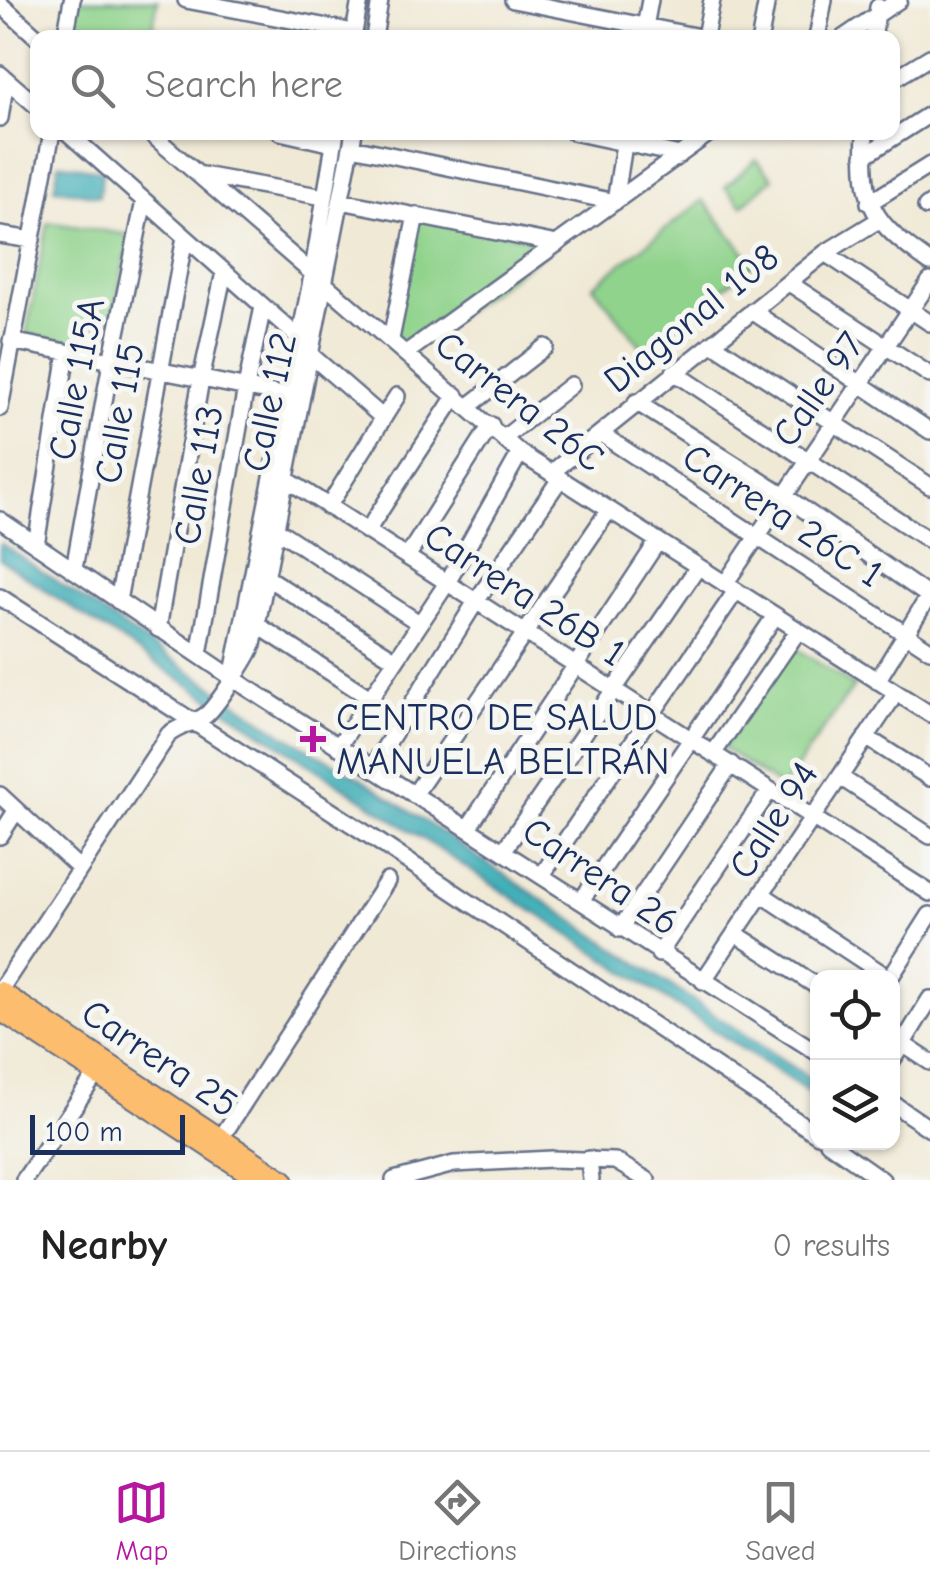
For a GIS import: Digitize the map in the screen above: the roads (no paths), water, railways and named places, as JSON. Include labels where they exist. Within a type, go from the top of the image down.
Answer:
[{"type":"main road","name":"Carrera 25","points":[[0,990],[284,1180]]},
{"type":"main road","name":"Carrera 25","points":[[0,1011],[258,1180]]},
{"type":"main road","points":[[0,1029],[24,1026]]},
{"type":"street","points":[[66,30],[72,0]]},
{"type":"street","points":[[186,0],[330,30]]},
{"type":"street","points":[[355,30],[360,0]]},
{"type":"street","points":[[374,30],[380,0]]},
{"type":"street","points":[[513,0],[636,30]]},
{"type":"street","points":[[644,30],[650,0]]},
{"type":"street","points":[[706,30],[712,0]]},
{"type":"street","points":[[761,30],[767,0]]},
{"type":"street","points":[[818,30],[824,0]]},
{"type":"street","points":[[851,30],[878,7],[898,0]]},
{"type":"street","points":[[9,6],[31,30]]},
{"type":"street","points":[[900,75],[930,57]]},
{"type":"street","points":[[3,76],[30,100]]},
{"type":"street","points":[[0,118],[3,76]]},
{"type":"street","points":[[900,133],[930,114]]},
{"type":"street","points":[[0,408],[51,140]]},
{"type":"street","points":[[75,140],[299,338]]},
{"type":"street","name":"Carrera 26C","points":[[158,140],[520,453],[930,714]]},
{"type":"street","name":"Calle 112","points":[[0,990],[169,734],[198,718],[247,660],[259,626],[312,357],[324,198],[334,140]]},
{"type":"street","points":[[353,140],[615,202]]},
{"type":"street","name":"Calle 112","points":[[230,680],[299,338],[341,200],[353,140]]},
{"type":"street","points":[[615,202],[625,140]]},
{"type":"street","points":[[631,140],[680,155]]},
{"type":"street","points":[[406,353],[700,140]]},
{"type":"street","points":[[865,140],[869,203],[878,221],[930,263]]},
{"type":"street","points":[[864,156],[889,140]]},
{"type":"street","points":[[869,203],[930,165]]},
{"type":"street","points":[[198,174],[324,198]]},
{"type":"street","points":[[341,200],[558,244]]},
{"type":"street","name":"Calle 115A","points":[[74,570],[144,201]]},
{"type":"street","points":[[391,340],[416,215]]},
{"type":"street","name":"Diagonal 108","points":[[372,768],[555,476],[674,372],[825,253],[878,221]]},
{"type":"street","points":[[0,235],[32,240]]},
{"type":"street","name":"Calle 115","points":[[118,601],[185,237]]},
{"type":"street","points":[[825,253],[930,324]]},
{"type":"street","points":[[158,629],[201,379],[224,272]]},
{"type":"street","name":"Calle 97","points":[[542,876],[653,716],[782,496],[930,281]]},
{"type":"street","points":[[788,283],[930,375]]},
{"type":"street","name":"Calle 113","points":[[200,654],[263,306]]},
{"type":"street","points":[[752,311],[930,430]]},
{"type":"street","points":[[12,341],[288,396]]},
{"type":"street","points":[[712,343],[930,486]]},
{"type":"street","points":[[470,406],[545,347]]},
{"type":"street","points":[[36,545],[67,354]]},
{"type":"street","points":[[312,357],[382,417]]},
{"type":"street","points":[[674,372],[930,541]]},
{"type":"street","points":[[504,438],[571,386]]},
{"type":"street","points":[[367,531],[456,395]]},
{"type":"street","points":[[328,507],[397,396]]},
{"type":"street","points":[[636,402],[930,596],[877,680]]},
{"type":"street","points":[[407,557],[491,425]]},
{"type":"street","name":"Carrera 26C 1","points":[[600,434],[930,650]]},
{"type":"street","points":[[338,747],[447,583],[520,453]]},
{"type":"street","name":"Carrera 26B 1","points":[[286,479],[930,892]]},
{"type":"street","points":[[414,795],[609,510]]},
{"type":"street","name":"Carrera 26","points":[[0,520],[200,654],[230,680],[504,850],[620,929],[810,1048]]},
{"type":"street","points":[[276,530],[419,623]]},
{"type":"street","points":[[468,828],[658,541]]},
{"type":"street","points":[[504,850],[698,567]]},
{"type":"street","points":[[266,577],[396,660]]},
{"type":"street","points":[[0,597],[198,718],[810,1131]]},
{"type":"street","points":[[582,901],[776,616]]},
{"type":"street","points":[[259,626],[370,698]]},
{"type":"street","points":[[712,754],[798,630]]},
{"type":"street","name":"Calle 94","points":[[703,981],[896,693]]},
{"type":"street","points":[[866,737],[930,778]]},
{"type":"street","points":[[620,929],[732,764]]},
{"type":"street","points":[[840,777],[930,836]]},
{"type":"street","points":[[659,954],[770,790]]},
{"type":"street","points":[[0,795],[80,869]]},
{"type":"street","points":[[0,836],[16,810]]},
{"type":"street","points":[[221,1138],[387,881]]},
{"type":"street","points":[[762,895],[877,970]]},
{"type":"street","points":[[894,970],[930,915]]},
{"type":"street","points":[[736,934],[810,983]]},
{"type":"street","points":[[915,937],[930,947]]},
{"type":"street","points":[[900,1038],[929,1002]]},
{"type":"street","points":[[900,1042],[930,1062]]},
{"type":"street","points":[[24,1180],[96,1073]]},
{"type":"street","points":[[900,1108],[930,1129]]},
{"type":"street","points":[[839,1150],[882,1180]]},
{"type":"street","points":[[589,1159],[590,1180]]},
{"type":"street","points":[[394,1180],[454,1164],[589,1159],[647,1180]]},
{"type":"water","points":[[59,163],[103,171],[99,196],[54,188]]},
{"type":"water","points":[[0,543],[283,734],[360,778],[810,1078],[810,1093],[64,603],[0,559]]},
{"type":"place","name":"CENTRO DE SALUD MANUELA BELTRÁN","points":[[313,739]]}]
